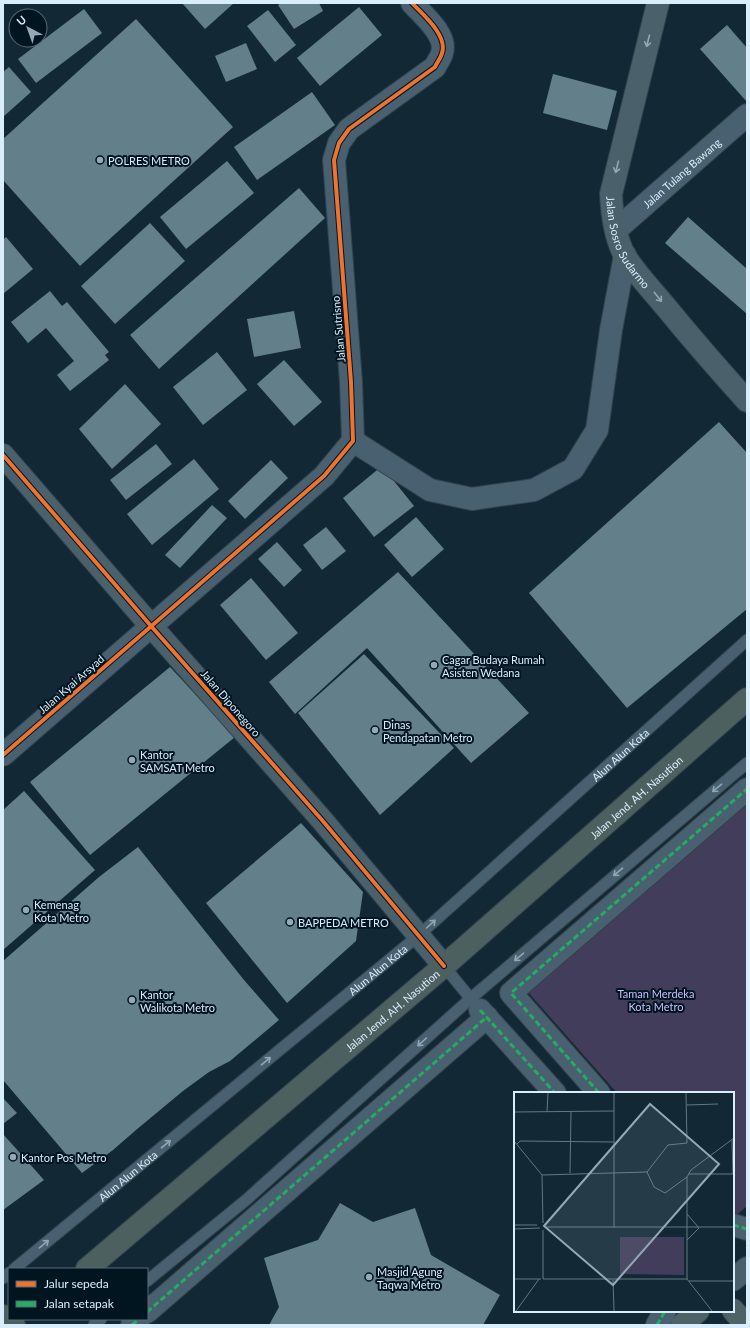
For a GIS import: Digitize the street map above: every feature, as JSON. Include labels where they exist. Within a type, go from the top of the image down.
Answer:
[{"type":"highway","name":"Jalan Jend. AH. Nasution","points":[[88,1268],[444,966],[747,699]]},
{"type":"main road","points":[[734,1311],[746,1325]]},
{"type":"main road","points":[[682,1325],[697,1312]]},
{"type":"street","name":"Jalan Sutrisno","points":[[353,440],[351,382],[334,183],[334,160],[339,142],[350,129],[435,67],[443,52],[442,41],[434,26],[412,3]]},
{"type":"street","name":"Jalan Sosro Sudarmo","points":[[658,3],[611,194],[612,212],[616,230],[625,255],[640,276],[712,363],[747,402]]},
{"type":"street","name":"Jalan Tulang Bawang","points":[[616,230],[747,115]]},
{"type":"street","points":[[151,626],[324,476],[353,440],[430,490],[472,498],[534,490],[573,469],[597,430],[611,330],[625,255]]},
{"type":"street","name":"Jalan Diponegoro","points":[[3,455],[322,820],[444,966]]},
{"type":"street","name":"Jalan Kyai Arsyad","points":[[3,755],[151,626]]},
{"type":"street","points":[[598,1092],[511,993],[747,789]]},
{"type":"street","points":[[148,1311],[479,1009],[554,1092]]},
{"type":"street","points":[[734,1225],[747,1229]]},
{"type":"street","points":[[734,1279],[747,1268]]},
{"type":"street","points":[[657,1325],[664,1312]]},
{"type":"lane","name":"Alun Alun Kota","points":[[15,1268],[418,936],[747,640]]},
{"type":"lane","points":[[148,1280],[479,1009],[747,763]]},
{"type":"lane","points":[[444,966],[479,1009]]},
{"type":"green space","name":"Taman Merdeka Kota Metro","points":[[747,799],[747,1206],[734,1217],[734,1092],[616,1092],[527,991]]},
{"type":"building","points":[[182,3],[234,3],[205,29]]},
{"type":"building","points":[[281,3],[319,3],[323,11],[294,29],[278,5]]},
{"type":"building","points":[[359,7],[382,35],[320,86],[297,58]]},
{"type":"building","points":[[84,9],[102,33],[36,83],[18,59],[33,48],[48,48],[48,36]]},
{"type":"building","points":[[268,10],[296,45],[275,62],[247,26]]},
{"type":"building","name":"POLRES METRO","points":[[136,19],[233,127],[80,266],[3,180],[3,139]]},
{"type":"building","points":[[727,25],[747,48],[747,102],[700,49]]},
{"type":"building","points":[[246,43],[257,69],[226,82],[215,56]]},
{"type":"building","points":[[9,67],[31,92],[3,117],[3,72]]},
{"type":"building","points":[[553,74],[617,91],[607,130],[543,113]]},
{"type":"building","points":[[312,92],[335,125],[257,180],[234,147]]},
{"type":"building","points":[[227,161],[254,193],[186,249],[160,217]]},
{"type":"building","points":[[299,188],[325,218],[159,369],[130,335]]},
{"type":"building","points":[[688,217],[747,269],[747,314],[665,243]]},
{"type":"building","points":[[150,223],[185,261],[115,324],[81,286]]},
{"type":"building","points":[[6,237],[33,269],[3,294],[3,240]]},
{"type":"building","points":[[50,291],[62,306],[67,302],[109,352],[105,355],[109,360],[70,391],[57,375],[74,361],[46,328],[28,343],[11,322]]},
{"type":"building","points":[[294,311],[301,348],[254,357],[247,319]]},
{"type":"building","points":[[217,352],[247,390],[203,425],[173,387]]},
{"type":"building","points":[[284,360],[322,402],[294,426],[257,384]]},
{"type":"building","points":[[125,384],[161,424],[112,469],[79,429]]},
{"type":"building","points":[[719,422],[747,453],[747,609],[627,708],[529,593]]},
{"type":"building","points":[[156,444],[172,464],[126,500],[110,480]]},
{"type":"building","points":[[194,459],[219,489],[152,545],[127,514]]},
{"type":"building","points":[[271,460],[288,478],[245,519],[228,501]]},
{"type":"building","points":[[382,466],[414,506],[374,537],[343,498]]},
{"type":"building","points":[[212,505],[227,518],[180,568],[165,555]]},
{"type":"building","points":[[416,517],[444,549],[412,577],[384,545]]},
{"type":"building","points":[[326,527],[346,551],[322,570],[303,545]]},
{"type":"building","points":[[277,542],[302,570],[284,587],[258,559]]},
{"type":"building","name":"Cagar Budaya Rumah Asisten Wedana","points":[[398,572],[529,713],[471,763],[367,648],[295,714],[269,682]]},
{"type":"building","points":[[251,578],[298,633],[266,660],[220,605]]},
{"type":"building","name":"Dinas Pendapatan Metro","points":[[364,654],[454,748],[380,815],[298,713]]},
{"type":"building","name":"Kantor SAMSAT Metro","points":[[170,667],[235,737],[90,855],[30,782]]},
{"type":"building","name":"Kemenag Kota Metro","points":[[24,791],[95,870],[3,950],[3,810]]},
{"type":"building","name":"BAPPEDA METRO","points":[[301,823],[363,892],[356,941],[287,1003],[206,903]]},
{"type":"building","name":"Kantor Walikota Metro","points":[[138,847],[244,980],[279,1020],[230,1061],[209,1072],[183,1091],[113,1150],[82,1173],[3,1080],[3,961],[99,877]]},
{"type":"building","name":"Kantor Pos Metro","points":[[3,1098],[17,1113],[3,1124]]},
{"type":"building","name":"Kantor Pos Metro","points":[[3,1134],[44,1180],[3,1210]]},
{"type":"building","name":"Masjid Agung Taqwa Metro","points":[[340,1203],[373,1222],[415,1208],[431,1255],[500,1295],[483,1325],[269,1325],[279,1307],[264,1258],[318,1240]]},
{"type":"marked path","points":[[598,1092],[511,993],[747,789]]},
{"type":"marked path","points":[[480,1010],[554,1092]]},
{"type":"marked path","points":[[148,1311],[487,1017]]},
{"type":"marked path","points":[[734,1225],[747,1229]]},
{"type":"marked path","points":[[657,1325],[664,1312]]},
{"type":"marked path","points":[[132,1325],[138,1320]]},
{"type":"cycle path","points":[[3,755],[324,476],[353,441],[351,382],[334,160],[339,143],[349,129],[435,67],[441,57],[443,46],[438,32],[412,3]]},
{"type":"cycle path","points":[[3,455],[322,820],[444,966]]},
{"type":"place","name":"POLRES METRO","points":[[100,160]]},
{"type":"place","name":"Cagar Budaya Rumah Asisten Wedana","points":[[434,665]]},
{"type":"place","name":"Dinas Pendapatan Metro","points":[[375,730]]},
{"type":"place","name":"Kantor SAMSAT Metro","points":[[132,760]]},
{"type":"place","name":"Kemenag Kota Metro","points":[[26,910]]},
{"type":"place","name":"BAPPEDA METRO","points":[[290,922]]},
{"type":"place","name":"Kantor Walikota Metro","points":[[132,1000]]},
{"type":"place","name":"Kantor Pos Metro","points":[[13,1157]]},
{"type":"place","name":"Masjid Agung Taqwa Metro","points":[[369,1277]]}]
